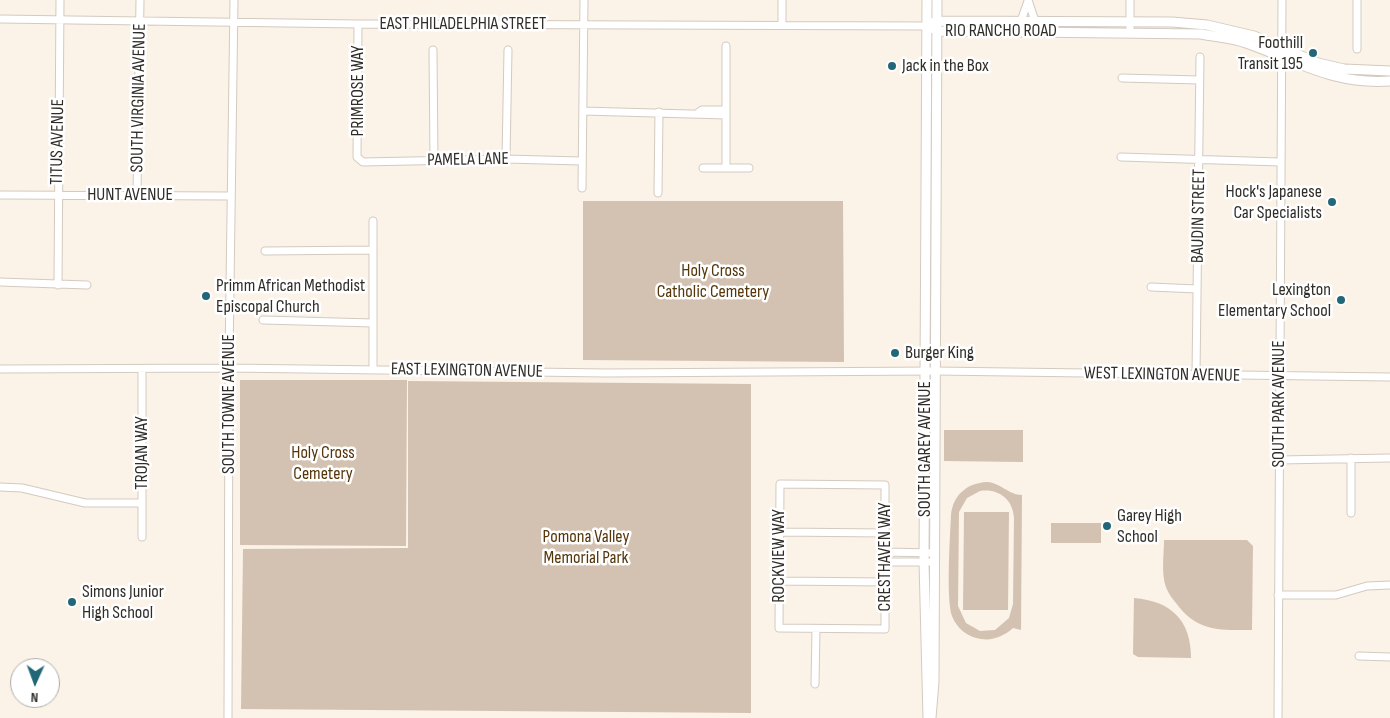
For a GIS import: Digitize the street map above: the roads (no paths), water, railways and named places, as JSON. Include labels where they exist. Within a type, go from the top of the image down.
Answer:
[{"type":"main road","name":"SOUTH GAREY AVENUE","points":[[927,0],[931,150],[929,558],[934,682],[929,718]]},
{"type":"main road","name":"SOUTH GAREY AVENUE","points":[[931,150],[937,0]]},
{"type":"main road","name":"RIO RANCHO ROAD","points":[[927,26],[937,21],[1035,20],[1207,25],[1254,36],[1318,62],[1362,70],[1390,70]]},
{"type":"main road","points":[[1025,31],[1032,25],[1045,25],[1054,21]]},
{"type":"main road","points":[[1092,21],[1092,31]]},
{"type":"main road","name":"RIO RANCHO ROAD","points":[[927,26],[937,31],[1092,31],[1201,34],[1251,45],[1282,59],[1324,74],[1361,80],[1390,80]]},
{"type":"main road","points":[[1361,80],[1362,70]]},
{"type":"street","name":"TITUS AVENUE","points":[[58,285],[60,0]]},
{"type":"street","name":"SOUTH VIRGINIA AVENUE","points":[[137,195],[140,0]]},
{"type":"street","name":"SOUTH TOWNE AVENUE","points":[[228,718],[230,196],[234,0]]},
{"type":"street","points":[[582,188],[584,0]]},
{"type":"street","points":[[782,0],[782,24]]},
{"type":"street","points":[[1028,0],[1035,20]]},
{"type":"street","points":[[1021,21],[1028,0]]},
{"type":"street","points":[[1130,0],[1130,32]]},
{"type":"street","name":"SOUTH PARK AVENUE","points":[[1278,718],[1282,0]]},
{"type":"street","points":[[1356,50],[1357,0]]},
{"type":"street","name":"EAST PHILADELPHIA STREET","points":[[0,18],[358,24],[584,23],[927,26]]},
{"type":"street","name":"PRIMROSE WAY","points":[[358,24],[358,157]]},
{"type":"street","points":[[726,46],[726,168]]},
{"type":"street","points":[[433,50],[434,160]]},
{"type":"street","points":[[506,159],[508,50]]},
{"type":"street","name":"BAUDIN STREET","points":[[1196,375],[1200,57]]},
{"type":"street","points":[[1122,78],[1199,80]]},
{"type":"street","points":[[583,111],[698,112],[702,110],[726,112]]},
{"type":"street","points":[[658,193],[659,112]]},
{"type":"street","name":"PAMELA LANE","points":[[358,157],[363,162],[506,159],[581,161]]},
{"type":"street","points":[[1121,158],[1280,162]]},
{"type":"street","points":[[703,168],[749,168]]},
{"type":"street","name":"HUNT AVENUE","points":[[0,195],[230,196]]},
{"type":"street","points":[[373,221],[373,370]]},
{"type":"street","points":[[264,251],[373,250]]},
{"type":"street","points":[[0,282],[87,285]]},
{"type":"street","points":[[1151,287],[1198,289]]},
{"type":"street","points":[[263,320],[373,323]]},
{"type":"street","name":"EAST LEXINGTON AVENUE","points":[[0,369],[142,370],[229,368],[606,373],[930,371]]},
{"type":"street","name":"TROJAN WAY","points":[[142,370],[142,537]]},
{"type":"street","name":"WEST LEXINGTON AVENUE","points":[[930,371],[1390,376]]},
{"type":"street","points":[[1279,460],[1319,461],[1352,458],[1390,458]]},
{"type":"street","points":[[1351,514],[1352,458]]},
{"type":"street","name":"CRESTHAVEN WAY","points":[[780,484],[885,485],[885,629],[816,629]]},
{"type":"street","name":"ROCKVIEW WAY","points":[[780,484],[779,628],[816,629]]},
{"type":"street","points":[[0,487],[22,488],[85,503],[141,503]]},
{"type":"street","points":[[779,532],[885,533]]},
{"type":"street","points":[[885,552],[929,558]]},
{"type":"street","points":[[885,562],[929,558]]},
{"type":"street","points":[[779,581],[885,582]]},
{"type":"street","points":[[1278,595],[1322,596],[1367,586],[1390,585]]},
{"type":"street","points":[[815,684],[816,629]]},
{"type":"street","points":[[1360,656],[1390,657]]},
{"type":"place","name":"Foothill Transit 195","points":[[1313,53]]},
{"type":"place","name":"Jack in the Box","points":[[892,66]]},
{"type":"place","name":"Hock's Japanese Car Specialists","points":[[1332,202]]},
{"type":"place","name":"Primm African Methodist Episcopal Church","points":[[206,296]]},
{"type":"place","name":"Lexington Elementary School","points":[[1341,300]]},
{"type":"place","name":"Burger King","points":[[895,353]]},
{"type":"place","name":"Garey High School","points":[[1107,526]]},
{"type":"place","name":"Simons Junior High School","points":[[72,602]]},
{"type":"park label","name":"Holy Cross Catholic Cemetery","points":[[713,281]]},
{"type":"park label","name":"Holy Cross Cemetery","points":[[323,463]]},
{"type":"park label","name":"Pomona Valley Memorial Park","points":[[586,547]]}]
